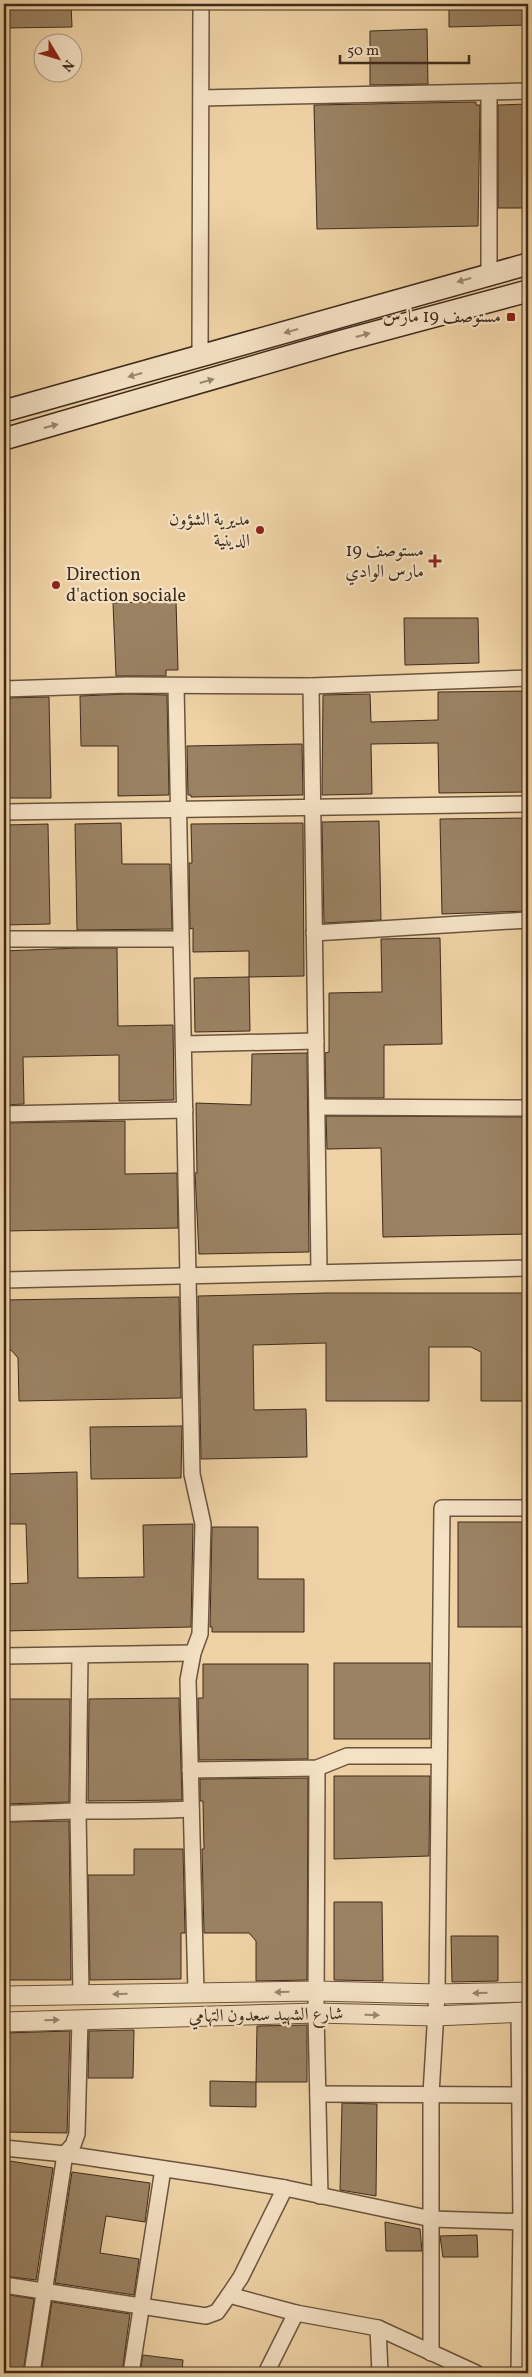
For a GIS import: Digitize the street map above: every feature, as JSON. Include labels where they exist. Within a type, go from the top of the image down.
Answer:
[{"type":"main road","points":[[4,410],[489,273],[528,264]]},
{"type":"main road","points":[[4,439],[342,341],[528,292]]},
{"type":"street","points":[[200,356],[201,4]]},
{"type":"street","points":[[201,98],[528,91]]},
{"type":"street","points":[[489,92],[489,273]]},
{"type":"street","points":[[4,689],[127,685],[311,686],[528,678]]},
{"type":"street","points":[[176,686],[192,1474],[203,1524],[200,1634],[188,1680],[196,1993]]},
{"type":"street","points":[[311,686],[319,1271]]},
{"type":"street","points":[[4,812],[528,804]]},
{"type":"street","points":[[314,933],[528,920]]},
{"type":"street","points":[[4,939],[181,939]]},
{"type":"street","points":[[184,1044],[316,1041]]},
{"type":"street","points":[[317,1107],[528,1108]]},
{"type":"street","points":[[4,1114],[185,1110]]},
{"type":"street","points":[[4,1280],[319,1271],[528,1268]]},
{"type":"street","points":[[431,2353],[431,2094],[437,1994],[442,1508],[528,1508]]},
{"type":"street","points":[[4,1656],[194,1653]]},
{"type":"street","points":[[80,1656],[78,1811],[81,1995]]},
{"type":"street","points":[[190,1770],[317,1768],[347,1756],[439,1756]]},
{"type":"street","points":[[317,1768],[316,2013],[320,2196]]},
{"type":"street","points":[[4,1813],[128,1812],[191,1809]]},
{"type":"street","name":"شارع الشهيد سعدون التهامي","points":[[4,1996],[316,1992],[437,1994],[528,1992]]},
{"type":"street","points":[[519,2373],[525,2222],[523,2012]]},
{"type":"street","name":"شارع الشهيد سعدون التهامي","points":[[4,2022],[316,2013],[435,2016],[523,2012]]},
{"type":"street","points":[[32,2373],[65,2154],[73,2145],[77,2134],[80,2019]]},
{"type":"street","points":[[318,2094],[523,2095]]},
{"type":"street","points":[[4,2148],[65,2154],[285,2188],[432,2219],[525,2222]]},
{"type":"street","points":[[131,2373],[163,2169]]},
{"type":"street","points":[[4,2285],[206,2316],[217,2312],[241,2276],[285,2188]]},
{"type":"street","points":[[229,2295],[296,2313],[378,2328],[476,2373]]},
{"type":"street","points":[[266,2373],[296,2313]]},
{"type":"street","points":[[378,2328],[380,2373]]},
{"type":"building","points":[[4,4],[71,4],[72,27],[4,28]]},
{"type":"building","points":[[449,4],[528,4],[528,25],[449,27]]},
{"type":"building","points":[[427,29],[428,84],[370,85],[370,31]]},
{"type":"building","points":[[476,102],[476,105],[480,105],[478,226],[317,229],[314,105]]},
{"type":"building","points":[[528,104],[528,208],[498,208],[498,105]]},
{"type":"building","points":[[176,601],[178,670],[166,670],[166,676],[116,676],[113,603]]},
{"type":"building","points":[[404,618],[478,618],[479,663],[405,665]]},
{"type":"building","points":[[528,691],[528,792],[439,793],[438,743],[371,744],[372,794],[322,795],[323,695],[370,694],[371,722],[438,720],[438,692]]},
{"type":"building","points":[[167,695],[169,795],[118,796],[118,746],[81,746],[80,696]]},
{"type":"building","points":[[49,697],[51,798],[7,798],[4,698]]},
{"type":"building","points":[[302,744],[303,795],[191,797],[191,795],[188,795],[187,746]]},
{"type":"building","points":[[528,818],[528,911],[442,914],[440,819]]},
{"type":"building","points":[[379,821],[381,920],[324,923],[322,822]]},
{"type":"building","points":[[121,823],[122,864],[170,864],[172,929],[77,930],[75,824]]},
{"type":"building","points":[[303,823],[304,976],[249,977],[249,951],[193,952],[193,928],[190,929],[189,863],[192,863],[191,824]]},
{"type":"building","points":[[48,824],[50,924],[4,925],[4,825]]},
{"type":"building","points":[[440,938],[442,1044],[384,1045],[384,1098],[326,1098],[325,1053],[329,1052],[329,993],[382,992],[381,939]]},
{"type":"building","points":[[117,948],[118,1026],[173,1025],[174,1100],[119,1101],[119,1055],[23,1057],[24,1104],[4,1105],[4,951]]},
{"type":"building","points":[[249,977],[250,1031],[195,1032],[194,978]]},
{"type":"building","points":[[307,1053],[309,1252],[199,1254],[195,1173],[197,1173],[196,1103],[251,1105],[252,1054]]},
{"type":"building","points":[[326,1116],[528,1117],[528,1234],[383,1237],[381,1148],[327,1149]]},
{"type":"building","points":[[125,1121],[125,1174],[177,1173],[178,1228],[4,1231],[4,1123]]},
{"type":"building","points":[[326,1293],[528,1293],[528,1401],[481,1401],[481,1352],[471,1347],[429,1347],[429,1401],[326,1401],[326,1343],[253,1345],[254,1410],[306,1409],[307,1457],[201,1459],[198,1296]]},
{"type":"building","points":[[179,1297],[181,1398],[19,1401],[18,1358],[11,1350],[4,1351],[4,1300]]},
{"type":"building","points":[[182,1426],[181,1478],[91,1479],[90,1427]]},
{"type":"building","points":[[77,1472],[78,1578],[144,1577],[143,1525],[193,1524],[191,1627],[4,1631],[4,1584],[28,1583],[26,1524],[4,1524],[4,1474]]},
{"type":"building","points":[[458,1522],[528,1522],[528,1627],[458,1627]]},
{"type":"building","points":[[212,1527],[258,1527],[258,1579],[304,1579],[304,1632],[212,1632],[212,1627],[210,1627]]},
{"type":"building","points":[[334,1663],[430,1663],[430,1739],[334,1739]]},
{"type":"building","points":[[203,1664],[308,1664],[308,1759],[199,1760],[198,1698],[203,1698]]},
{"type":"building","points":[[179,1698],[182,1800],[88,1801],[89,1699]]},
{"type":"building","points":[[4,1699],[70,1699],[69,1802],[4,1804]]},
{"type":"building","points":[[334,1776],[430,1776],[429,1856],[334,1859]]},
{"type":"building","points":[[308,1778],[307,1980],[256,1981],[256,1941],[249,1933],[204,1933],[203,1801],[200,1801],[200,1779]]},
{"type":"building","points":[[69,1821],[71,1980],[4,1980],[4,1822]]},
{"type":"building","points":[[134,1849],[183,1849],[185,1933],[181,1933],[181,1979],[90,1980],[88,1875],[134,1875]]},
{"type":"building","points":[[334,1902],[382,1902],[383,1981],[334,1980]]},
{"type":"building","points":[[451,1936],[498,1936],[498,1981],[452,1982]]},
{"type":"building","points":[[307,2025],[307,2082],[256,2082],[257,2026]]},
{"type":"building","points":[[134,2030],[133,2078],[88,2078],[89,2031]]},
{"type":"building","points":[[70,2031],[67,2133],[4,2132],[4,2033]]},
{"type":"building","points":[[210,2081],[256,2082],[256,2107],[210,2106]]},
{"type":"building","points":[[342,2103],[377,2104],[376,2196],[340,2190]]},
{"type":"building","points":[[4,2160],[53,2168],[36,2280],[4,2276]]},
{"type":"building","points":[[72,2172],[150,2183],[145,2222],[106,2216],[100,2253],[139,2259],[134,2295],[55,2283]]},
{"type":"building","points":[[385,2222],[420,2229],[422,2251],[386,2251]]},
{"type":"building","points":[[477,2235],[478,2257],[443,2257],[440,2236]]},
{"type":"building","points":[[4,2294],[34,2299],[23,2373],[4,2373]]},
{"type":"building","points":[[52,2302],[130,2314],[122,2373],[41,2373]]},
{"type":"building","points":[[143,2355],[183,2360],[182,2373],[140,2373]]},
{"type":"place","name":"مستوصف 19 مارس","points":[[511,317]]},
{"type":"place","name":"مديرية الشؤون الدينية","points":[[260,530]]},
{"type":"place","name":"مستوصف 19 مارس الوادي","points":[[435,561]]},
{"type":"place","name":"Direction d'action sociale","points":[[56,585]]}]
